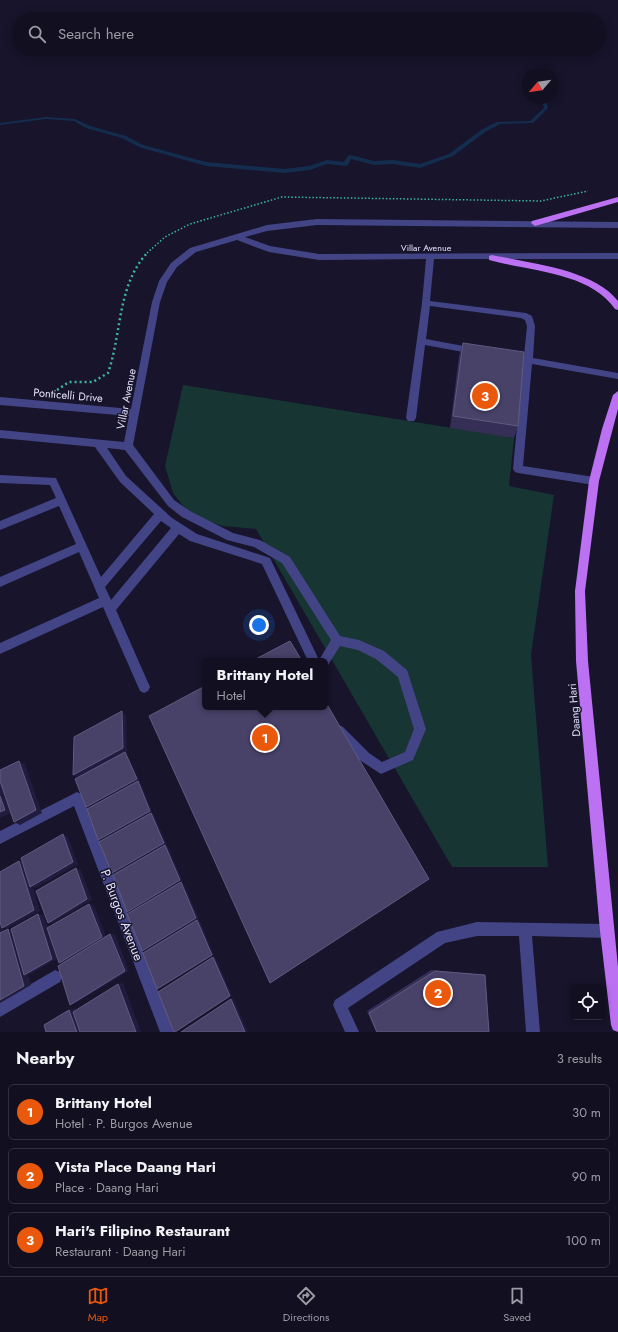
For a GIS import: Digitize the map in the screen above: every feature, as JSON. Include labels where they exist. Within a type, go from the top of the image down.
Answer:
[{"type":"main road","points":[[535,223],[618,199]]},
{"type":"main road","points":[[492,258],[568,276],[597,286],[608,294],[618,307]]},
{"type":"main road","name":"Daang Hari","points":[[618,395],[607,429],[594,481],[580,591],[582,638],[607,931],[618,1025]]},
{"type":"street","name":"Villar Avenue","points":[[128,446],[156,302],[163,281],[174,264],[193,250],[210,243],[237,238],[267,228],[316,222],[618,225]]},
{"type":"street","name":"Villar Avenue","points":[[237,238],[269,249],[318,257],[430,256],[492,258],[618,256]]},
{"type":"street","points":[[411,418],[422,341],[430,256]]},
{"type":"street","points":[[426,303],[523,315],[529,318],[531,326],[518,469],[594,481]]},
{"type":"street","points":[[422,341],[482,352]]},
{"type":"street","points":[[512,358],[618,376]]},
{"type":"street","name":"Ponticelli Drive","points":[[0,401],[134,413]]},
{"type":"street","points":[[0,434],[128,446],[171,503],[176,507],[231,537],[256,543],[286,560],[337,640],[359,645],[380,655],[402,674],[420,728],[409,756],[381,768],[365,757],[337,730],[334,722]]},
{"type":"street","points":[[98,443],[123,480],[160,514],[178,527],[194,538],[266,561],[313,658]]},
{"type":"street","points":[[0,479],[53,481],[144,687]]},
{"type":"street","points":[[0,526],[62,500]]},
{"type":"street","points":[[100,586],[160,514]]},
{"type":"street","points":[[0,649],[108,605],[178,527]]},
{"type":"street","points":[[0,582],[82,546]]},
{"type":"street","points":[[326,658],[337,640]]},
{"type":"street","name":"P. Burgos Avenue","points":[[0,838],[77,798],[167,1032]]},
{"type":"street","points":[[352,1032],[340,1005],[442,937],[477,929],[607,931]]},
{"type":"street","points":[[525,929],[533,1032]]},
{"type":"street","points":[[0,1010],[55,976]]},
{"type":"green space","points":[[183,385],[514,438],[509,486],[554,495],[531,655],[548,867],[452,867],[256,529],[223,526],[203,520],[185,508],[173,493],[165,466]]},
{"type":"building","points":[[463,343],[524,352],[518,426],[453,416]]},
{"type":"building","points":[[290,641],[300,658],[258,658]]},
{"type":"building","points":[[202,688],[202,710],[328,710],[328,706],[429,879],[270,983],[149,716]]},
{"type":"building","points":[[122,711],[123,748],[73,775],[74,737]]},
{"type":"building","points":[[125,752],[137,779],[86,807],[75,779]]},
{"type":"building","points":[[19,761],[36,810],[14,822],[0,781],[0,770]]},
{"type":"building","points":[[138,781],[150,811],[98,840],[87,809]]},
{"type":"building","points":[[0,796],[5,810],[0,812]]},
{"type":"building","points":[[151,813],[164,843],[112,873],[99,842]]},
{"type":"building","points":[[63,834],[73,862],[30,887],[21,858]]},
{"type":"building","points":[[165,845],[180,880],[127,912],[113,875]]},
{"type":"building","points":[[19,861],[34,910],[2,928],[0,922],[0,872]]},
{"type":"building","points":[[76,868],[87,899],[48,923],[36,891]]},
{"type":"building","points":[[181,882],[196,918],[142,951],[127,914]]},
{"type":"building","points":[[89,904],[102,937],[59,963],[47,928]]},
{"type":"building","points":[[38,914],[52,959],[24,975],[11,929]]},
{"type":"building","points":[[197,920],[212,955],[157,989],[143,953]]},
{"type":"building","points":[[8,929],[24,986],[0,1000],[0,933]]},
{"type":"building","points":[[110,934],[125,971],[70,1005],[58,966]]},
{"type":"building","points":[[213,957],[230,996],[174,1032],[158,992]]},
{"type":"building","points":[[435,971],[485,975],[489,1032],[377,1032],[369,1013]]},
{"type":"building","points":[[118,984],[136,1032],[80,1032],[73,1012]]},
{"type":"building","points":[[231,999],[245,1032],[181,1032]]},
{"type":"building","points":[[69,1010],[77,1032],[46,1032],[44,1025]]},
{"type":"waterway","points":[[0,124],[46,118],[75,120],[88,127],[124,137],[141,146],[206,164],[284,171],[310,168],[327,162],[346,164],[350,157],[374,163],[393,162],[420,166],[451,155],[483,131],[499,123],[531,122],[546,108],[545,104]]},
{"type":"place","name":"Hari's Filipino Restaurant","points":[[485,396]]},
{"type":"place","name":"Brittany Hotel","points":[[265,738]]},
{"type":"place","name":"Vista Place Daang Hari","points":[[438,993]]}]
